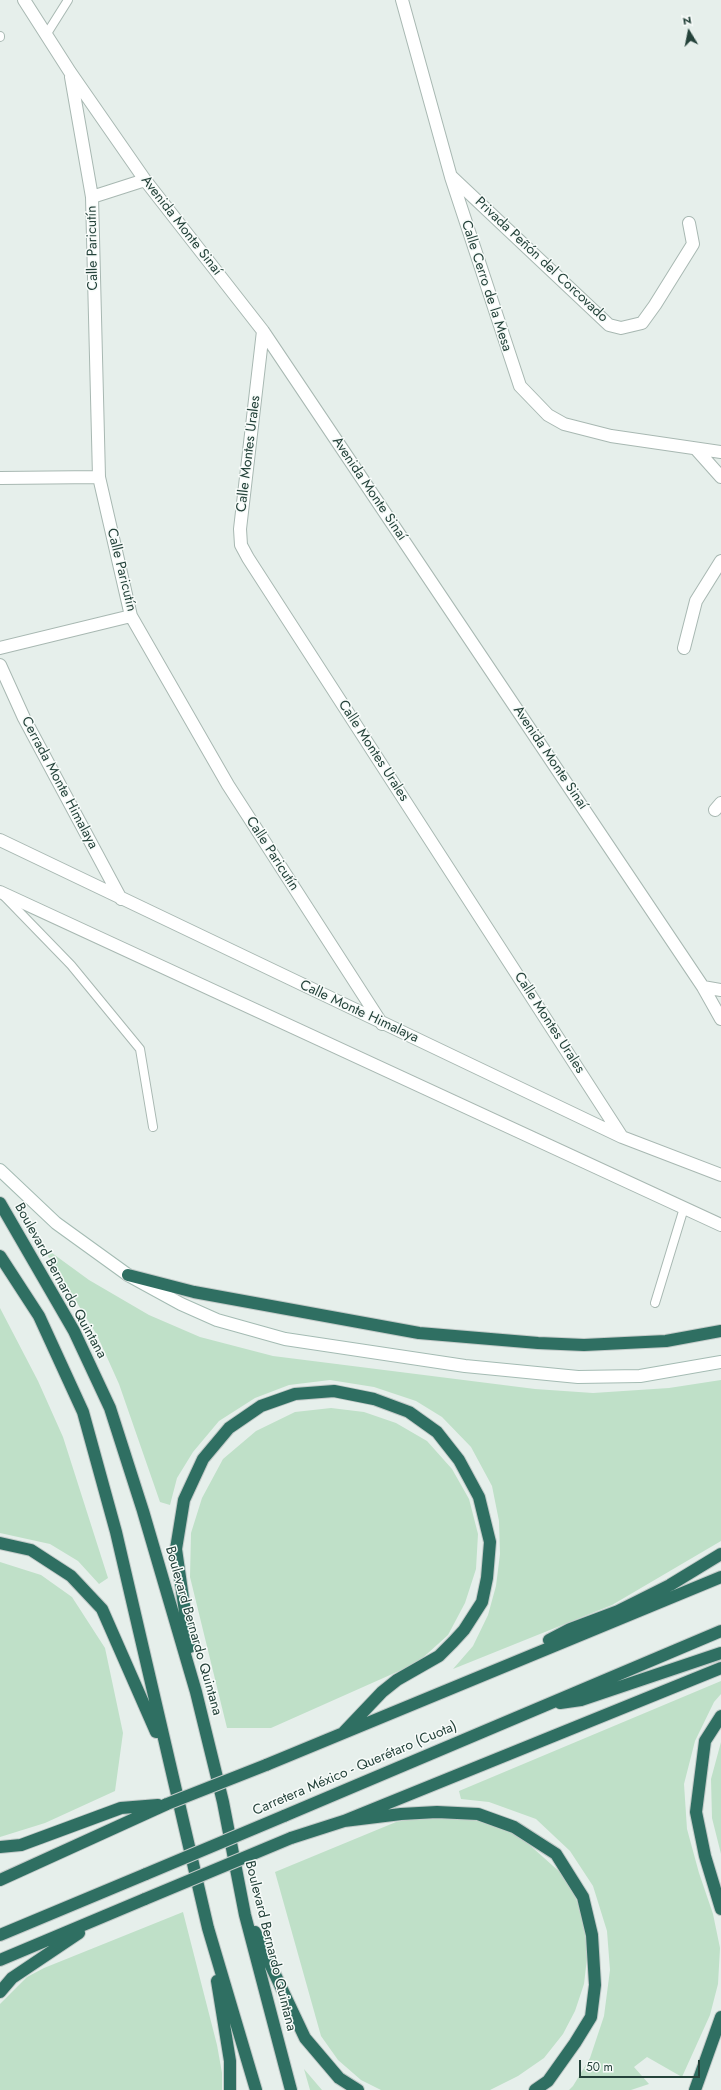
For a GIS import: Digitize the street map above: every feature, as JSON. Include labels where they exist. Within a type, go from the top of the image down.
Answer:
[{"type":"highway","name":"Boulevard Bernardo Quintana","points":[[0,1203],[74,1331],[110,1408],[143,1510],[196,1692],[223,1802],[245,1915],[291,2090]]},
{"type":"highway","points":[[0,1256],[39,1316],[83,1412],[116,1532],[167,1758],[208,1928],[256,2090]]},
{"type":"highway","points":[[128,1275],[194,1292],[419,1333],[538,1344],[584,1345],[666,1341],[721,1331]]},
{"type":"highway","points":[[196,1692],[176,1549],[184,1500],[202,1459],[229,1428],[261,1406],[296,1394],[334,1391],[374,1399],[409,1412],[437,1432],[459,1460],[479,1497],[490,1542],[488,1571],[482,1602],[464,1630],[439,1656],[397,1680],[382,1692],[344,1732]]},
{"type":"highway","points":[[0,1543],[32,1550],[71,1576],[102,1609],[167,1758]]},
{"type":"highway","points":[[509,1664],[541,1644],[570,1629],[618,1611],[670,1585],[721,1554]]},
{"type":"highway","points":[[0,1880],[167,1804],[266,1765],[721,1577]]},
{"type":"highway","name":"Carretera México - Querétaro (Cuota)","points":[[0,1935],[721,1631]]},
{"type":"highway","points":[[547,1704],[581,1700],[721,1653]]},
{"type":"highway","points":[[0,1960],[291,1838],[344,1821],[721,1668]]},
{"type":"highway","points":[[721,1716],[705,1741],[696,1812],[705,1856],[721,1909]]},
{"type":"highway","points":[[0,1847],[21,1845],[121,1808],[167,1804]]},
{"type":"highway","points":[[344,1821],[401,1814],[437,1812],[478,1814],[514,1827],[556,1854],[583,1897],[592,1935],[595,1985],[591,2016],[575,2043],[548,2081],[535,2090]]},
{"type":"highway","points":[[245,1915],[271,1965],[305,2038],[339,2078],[358,2090]]},
{"type":"highway","points":[[0,1992],[12,1978],[102,1917]]},
{"type":"highway","points":[[208,1928],[230,2061],[230,2090]]},
{"type":"highway","points":[[695,2090],[721,2016]]},
{"type":"street","name":"Avenida Monte Sinaí","points":[[24,0],[70,72],[145,180],[263,331],[703,987]]},
{"type":"street","name":"Calle Cerro de la Mesa","points":[[402,0],[451,177],[512,367],[520,386],[548,415],[564,424],[611,436],[721,452]]},
{"type":"street","name":"Calle Paricutín","points":[[70,72],[92,197],[99,477],[131,616],[228,785],[382,1024]]},
{"type":"street","name":"Privada Peñón del Corcovado","points":[[451,177],[609,325],[621,328],[642,323],[655,305],[693,244],[689,223]]},
{"type":"street","points":[[92,197],[145,180]]},
{"type":"street","name":"Calle Montes Urales","points":[[263,331],[240,529],[241,545],[622,1137]]},
{"type":"street","points":[[696,449],[721,477]]},
{"type":"street","points":[[0,478],[99,477]]},
{"type":"street","points":[[684,648],[696,601],[721,561]]},
{"type":"street","points":[[0,648],[131,616]]},
{"type":"street","name":"Cerrada Monte Himalaya","points":[[0,666],[24,718],[121,899]]},
{"type":"street","name":"Calle Monte Himalaya","points":[[0,840],[382,1024],[622,1137],[721,1175]]},
{"type":"street","points":[[1,893],[721,1225]]},
{"type":"street","points":[[703,987],[721,990]]},
{"type":"street","points":[[703,987],[721,1019]]},
{"type":"street","points":[[0,1170],[56,1223],[128,1275],[181,1304],[217,1320],[278,1337],[465,1366],[578,1377],[640,1376],[721,1362]]},
{"type":"lane","points":[[46,34],[68,0]]},
{"type":"lane","points":[[1,893],[71,965],[140,1049],[153,1127]]},
{"type":"lane","points":[[655,1303],[684,1208]]},
{"type":"green space","points":[[41,1245],[89,1280],[149,1315],[200,1337],[273,1356],[535,1389],[593,1393],[669,1388],[721,1380],[721,1541],[612,1605],[453,1669],[473,1646],[488,1615],[496,1586],[500,1554],[499,1521],[492,1486],[471,1447],[442,1417],[416,1401],[374,1387],[330,1380],[289,1385],[255,1398],[219,1421],[193,1452],[177,1478],[170,1505],[160,1502],[119,1384],[97,1335]]},
{"type":"green space","points":[[0,1308],[38,1381],[63,1437],[108,1578],[99,1584],[78,1561],[50,1544],[0,1533]]},
{"type":"green space","points":[[331,1408],[364,1412],[396,1423],[427,1441],[452,1469],[469,1499],[478,1534],[476,1569],[465,1603],[448,1635],[417,1663],[271,1728],[227,1728],[190,1577],[191,1533],[202,1498],[223,1459],[256,1431],[295,1412]]},
{"type":"green space","points":[[0,1562],[41,1575],[72,1597],[105,1648],[123,1733],[115,1791],[45,1823],[0,1837]]},
{"type":"green space","points":[[721,1681],[721,1694],[714,1702],[695,1741],[684,1784],[687,1829],[699,1873],[713,1914],[720,1948],[718,1984],[710,2015],[682,2077],[647,2057],[634,2067],[649,2084],[631,2090],[569,2090],[590,2058],[604,2016],[610,1970],[607,1931],[593,1886],[570,1851],[536,1819],[489,1802],[461,1799],[459,1791]]},
{"type":"green space","points":[[721,1742],[721,1854],[712,1818],[711,1779]]},
{"type":"green space","points":[[423,1817],[465,1817],[487,1822],[507,1829],[524,1840],[562,1874],[573,1892],[582,1913],[586,1934],[587,1958],[584,1984],[575,2011],[563,2034],[544,2058],[518,2076],[490,2090],[381,2090],[361,2080],[338,2060],[321,2036],[275,1872],[396,1822]]},
{"type":"green space","points":[[183,1912],[217,2045],[222,2073],[222,2090],[0,2090],[0,2004],[27,1977],[44,1968]]},
{"type":"green space","points":[[304,2069],[322,2090],[310,2090]]}]
